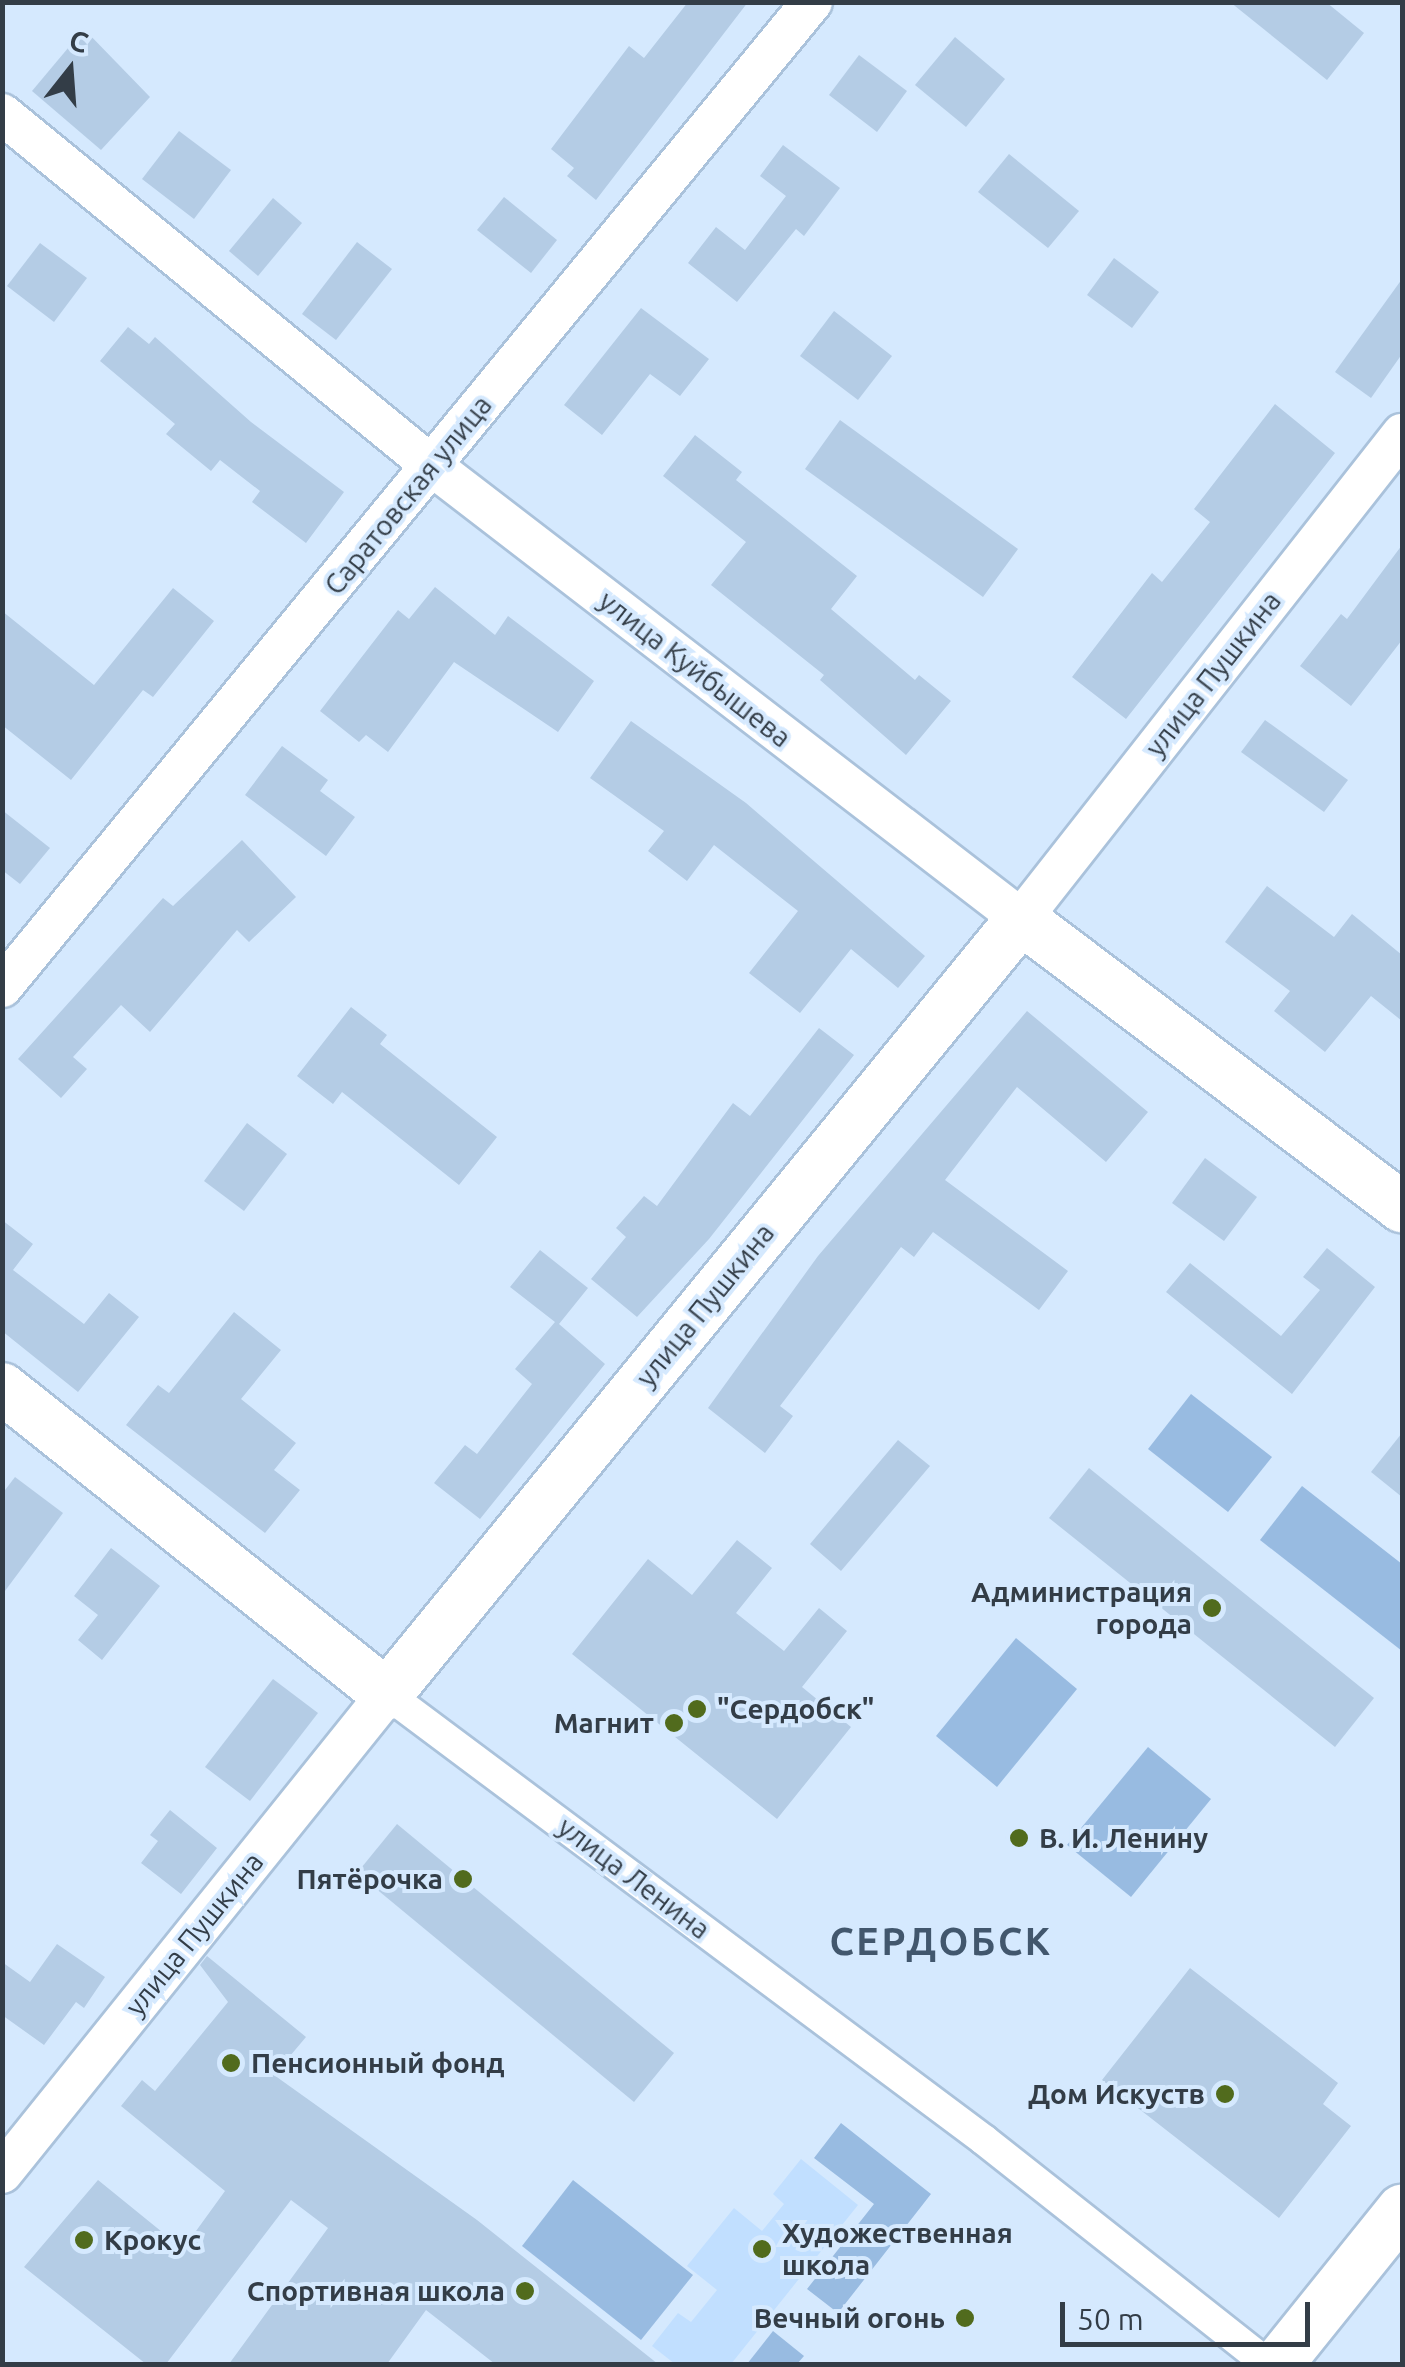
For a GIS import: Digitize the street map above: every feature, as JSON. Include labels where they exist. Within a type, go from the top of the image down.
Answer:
[{"type":"street","name":"Саратовская улица","points":[[2,987],[812,2]]},
{"type":"street","name":"улица Куйбышева","points":[[2,114],[432,466],[1402,1207]]},
{"type":"street","name":"улица Пушкина","points":[[2,2173],[387,1694],[1021,919],[1402,434]]},
{"type":"street","name":"улица Ленина","points":[[2,1388],[387,1694],[984,2140],[1268,2364]]},
{"type":"street","points":[[1278,2364],[1402,2210]]},
{"type":"shaded area","points":[[1191,1394],[1272,1457],[1228,1512],[1148,1449]]},
{"type":"shaded area","points":[[1302,1486],[1402,1564],[1402,1651],[1260,1540]]},
{"type":"shaded area","points":[[1016,1638],[1077,1689],[997,1787],[936,1736]]},
{"type":"shaded area","points":[[1148,1747],[1211,1799],[1131,1897],[1067,1845]]},
{"type":"shaded area","points":[[841,2123],[931,2194],[838,2313],[807,2289],[874,2204],[814,2158]]},
{"type":"shaded area","name":"Художественная школа","points":[[801,2159],[858,2205],[731,2364],[675,2364],[652,2346],[678,2313],[691,2322],[717,2290],[687,2266],[734,2208],[762,2231],[784,2204],[773,2194]]},
{"type":"shaded area","points":[[573,2180],[693,2275],[641,2340],[522,2246]]},
{"type":"shaded area","points":[[773,2331],[804,2356],[797,2364],[747,2364]]},
{"type":"building","points":[[688,2],[748,2],[596,200],[567,176],[574,168],[551,149],[629,46],[644,58]]},
{"type":"building","points":[[1230,2],[1326,2],[1364,33],[1327,80]]},
{"type":"building","points":[[84,29],[150,97],[101,150],[32,91]]},
{"type":"building","points":[[955,37],[1005,79],[966,127],[915,85]]},
{"type":"building","points":[[859,55],[907,91],[877,132],[829,95]]},
{"type":"building","points":[[179,131],[231,170],[194,219],[142,179]]},
{"type":"building","points":[[783,145],[840,188],[804,236],[796,229],[737,302],[688,263],[716,227],[745,250],[786,196],[760,176]]},
{"type":"building","points":[[1009,154],[1079,211],[1048,248],[978,192]]},
{"type":"building","points":[[504,197],[557,240],[531,273],[477,230]]},
{"type":"building","points":[[273,198],[302,223],[258,276],[229,251]]},
{"type":"building","points":[[357,242],[392,269],[336,340],[302,314]]},
{"type":"building","points":[[40,243],[87,278],[54,322],[7,286]]},
{"type":"building","points":[[1114,258],[1159,292],[1132,328],[1087,295]]},
{"type":"building","points":[[1402,279],[1402,354],[1371,398],[1335,372]]},
{"type":"building","points":[[641,308],[709,359],[680,396],[650,374],[602,435],[564,405]]},
{"type":"building","points":[[834,311],[892,356],[858,400],[800,356]]},
{"type":"building","points":[[128,327],[149,344],[155,337],[251,422],[344,492],[306,543],[252,502],[260,491],[220,460],[211,471],[166,434],[175,424],[100,361]]},
{"type":"building","points":[[1275,404],[1335,453],[1126,719],[1072,677],[1152,573],[1162,582],[1210,522],[1194,509]]},
{"type":"building","points":[[840,420],[1018,549],[983,597],[805,469]]},
{"type":"building","points":[[695,435],[742,472],[736,480],[857,576],[831,609],[915,680],[919,675],[951,701],[906,755],[820,680],[824,675],[711,585],[746,542],[663,476]]},
{"type":"building","points":[[1402,545],[1402,640],[1351,706],[1300,666],[1341,614],[1347,619]]},
{"type":"building","points":[[435,587],[495,635],[508,616],[594,681],[558,732],[454,662],[388,752],[366,735],[359,742],[320,711],[398,610],[409,619]]},
{"type":"building","points":[[173,588],[214,621],[153,697],[143,690],[71,780],[2,725],[2,611],[94,685]]},
{"type":"building","points":[[1265,720],[1348,780],[1324,812],[1241,752]]},
{"type":"building","points":[[631,721],[746,803],[925,956],[898,988],[851,949],[800,1013],[749,973],[798,911],[714,845],[687,881],[648,851],[664,831],[590,778]]},
{"type":"building","points":[[282,746],[328,780],[320,791],[355,817],[326,856],[245,795]]},
{"type":"building","points":[[2,810],[50,848],[20,884],[2,870]]},
{"type":"building","points":[[242,840],[296,897],[249,942],[237,930],[150,1032],[121,1005],[73,1057],[87,1069],[61,1098],[18,1059],[163,898],[173,906]]},
{"type":"building","points":[[1267,886],[1334,937],[1352,914],[1402,955],[1402,1021],[1371,996],[1325,1052],[1274,1011],[1290,991],[1225,942]]},
{"type":"building","points":[[351,1007],[387,1035],[380,1044],[497,1137],[459,1185],[342,1092],[333,1104],[297,1076]]},
{"type":"building","points":[[1027,1011],[1148,1112],[1106,1162],[1017,1087],[945,1180],[1068,1271],[1039,1310],[933,1232],[914,1257],[901,1247],[780,1406],[793,1416],[765,1453],[708,1408],[818,1256]]},
{"type":"building","points":[[819,1028],[854,1055],[709,1239],[637,1317],[591,1279],[626,1237],[616,1228],[644,1196],[657,1206],[733,1103],[750,1116]]},
{"type":"building","points":[[247,1123],[287,1154],[244,1211],[204,1181]]},
{"type":"building","points":[[1205,1158],[1257,1197],[1224,1241],[1172,1203]]},
{"type":"building","points":[[2,1220],[33,1244],[13,1270],[84,1324],[109,1293],[139,1317],[78,1392],[2,1331]]},
{"type":"building","points":[[1327,1248],[1375,1287],[1292,1394],[1166,1292],[1190,1263],[1281,1336],[1320,1290],[1303,1277]]},
{"type":"building","points":[[540,1250],[588,1288],[559,1324],[605,1364],[480,1519],[434,1483],[465,1445],[477,1454],[532,1384],[515,1369],[555,1322],[510,1287]]},
{"type":"building","points":[[234,1312],[281,1350],[241,1399],[296,1443],[274,1470],[300,1490],[265,1533],[126,1425],[158,1385],[169,1393]]},
{"type":"building","points":[[1402,1433],[1402,1497],[1371,1472]]},
{"type":"building","points":[[898,1440],[930,1466],[841,1571],[810,1544]]},
{"type":"building","name":"Администрация города","points":[[1089,1468],[1374,1698],[1335,1747],[1049,1518]]},
{"type":"building","points":[[15,1477],[63,1513],[2,1595],[2,1494]]},
{"type":"building","points":[[737,1540],[772,1568],[736,1613],[784,1651],[819,1608],[847,1631],[802,1687],[851,1727],[777,1819],[572,1654],[648,1559],[692,1595]]},
{"type":"building","points":[[111,1548],[160,1586],[102,1660],[78,1640],[98,1615],[74,1596]]},
{"type":"building","points":[[273,1679],[318,1713],[250,1801],[205,1767]]},
{"type":"building","points":[[170,1810],[217,1848],[181,1894],[141,1863],[158,1841],[150,1835]]},
{"type":"building","points":[[397,1824],[674,2053],[634,2102],[357,1873]]},
{"type":"building","points":[[57,1944],[105,1977],[84,2008],[76,2002],[44,2045],[2,2015],[2,1962],[30,1982]]},
{"type":"building","points":[[207,1956],[306,2037],[274,2075],[477,2220],[658,2364],[495,2364],[426,2310],[387,2364],[229,2364],[328,2228],[291,2200],[166,2364],[146,2364],[24,2267],[98,2180],[183,2249],[225,2191],[121,2106],[142,2080],[155,2091],[228,2002],[200,1965]]},
{"type":"building","name":"Дом Искуств","points":[[1190,1968],[1338,2083],[1323,2104],[1351,2126],[1279,2218],[1102,2080]]},
{"type":"place","name":"Администрация города","points":[[1212,1608]]},
{"type":"place","name":"\"Сердобск\"","points":[[697,1709]]},
{"type":"place","name":"Магнит","points":[[674,1723]]},
{"type":"place","name":"В. И. Ленину","points":[[1019,1838]]},
{"type":"place","name":"Пятёрочка","points":[[463,1879]]},
{"type":"place","name":"Пенсионный фонд","points":[[231,2063]]},
{"type":"place","name":"Дом Искуств","points":[[1225,2094]]},
{"type":"place","name":"Крокус","points":[[84,2240]]},
{"type":"place","name":"Художественная школа","points":[[762,2249]]},
{"type":"place","name":"Спортивная школа","points":[[525,2291]]},
{"type":"place","name":"Вечный огонь","points":[[965,2318]]},
{"type":"district","name":"СЕРДОБСК","points":[[941,1942]]}]
